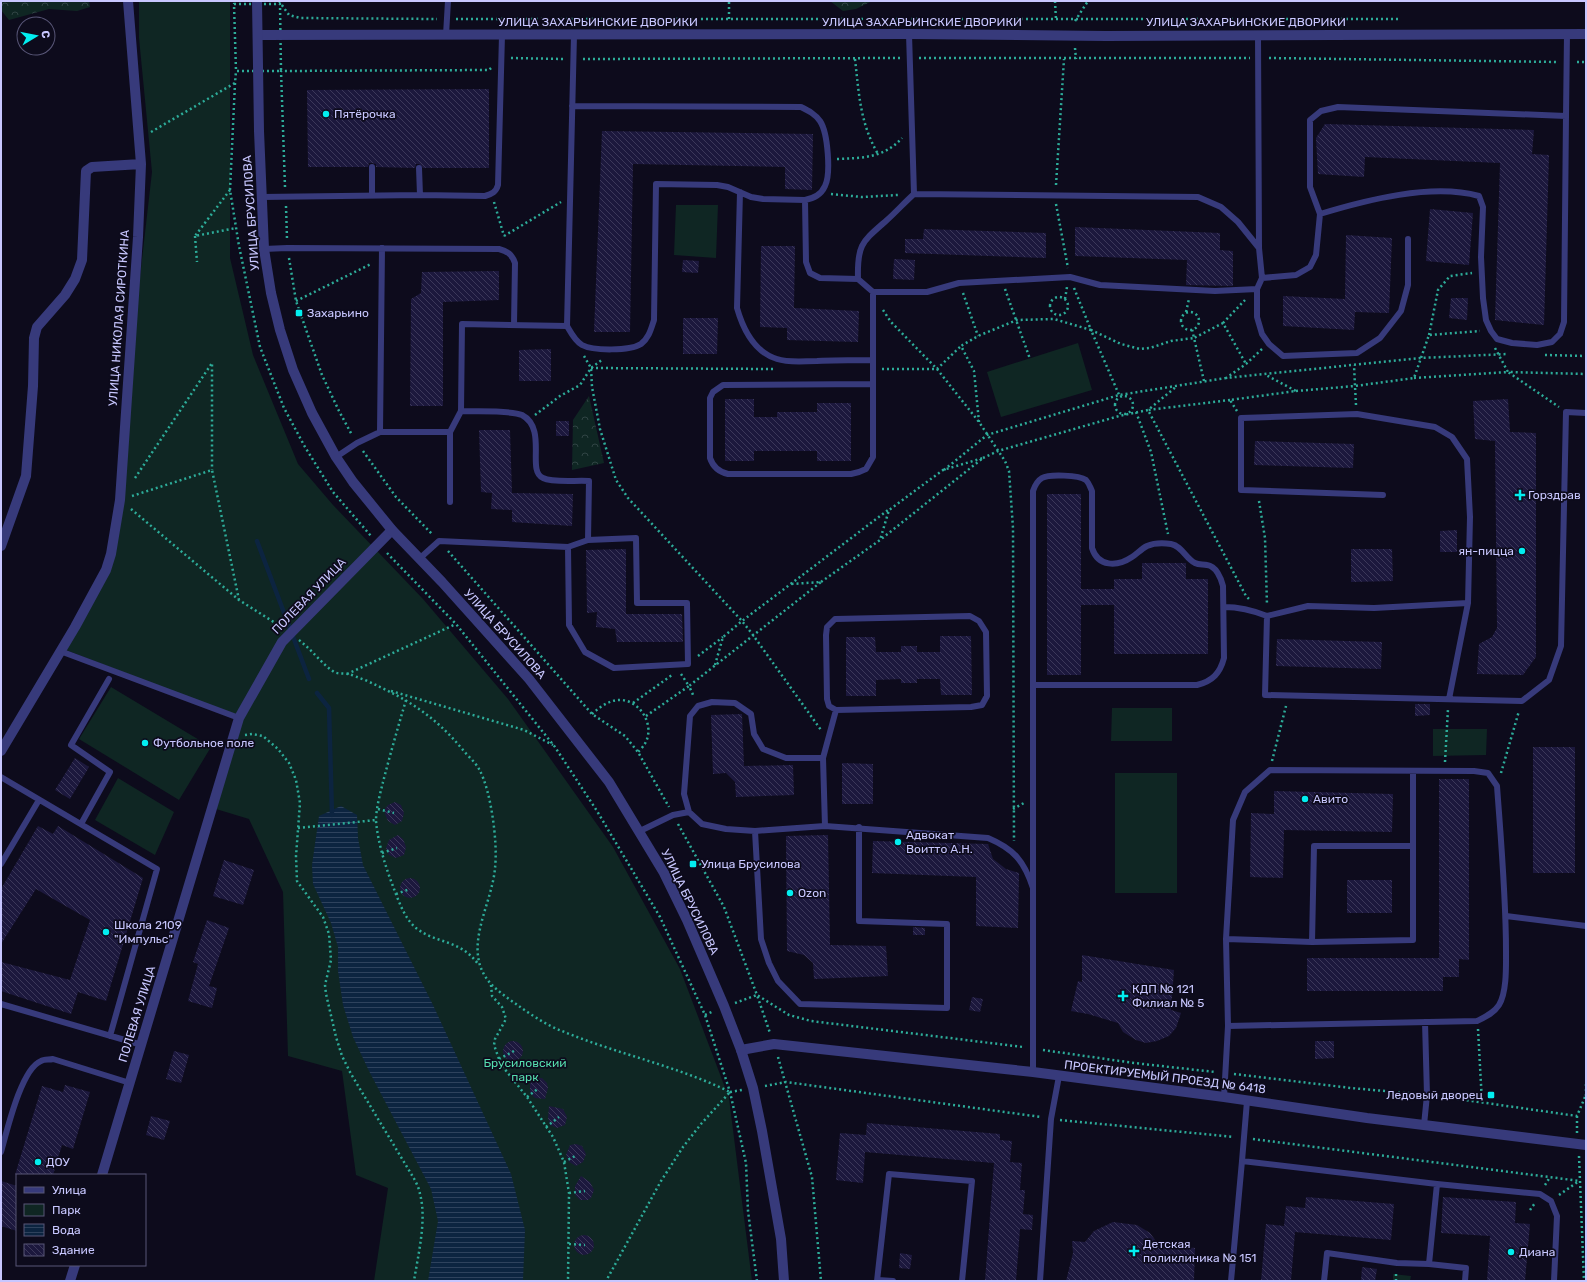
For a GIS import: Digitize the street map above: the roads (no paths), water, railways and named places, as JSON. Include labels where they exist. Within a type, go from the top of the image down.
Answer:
[{"type":"street","name":"УЛИЦА НИКОЛАЯ СИРОТКИНА","points":[[1,752],[75,627],[106,570],[111,554],[120,500],[138,237],[141,164],[128,1]]},
{"type":"street","name":"УЛИЦА БРУСИЛОВА","points":[[257,1],[261,197],[264,249],[271,293],[280,330],[293,370],[312,413],[336,457],[354,482],[392,530],[442,582],[529,679],[609,782],[664,873],[687,920],[724,1006],[741,1050],[753,1088],[781,1239],[784,1281]]},
{"type":"street","name":"УЛИЦА ЗАХАРЬИНСКИЕ ДВОРИКИ","points":[[258,35],[1586,34]]},
{"type":"street","points":[[1,546],[26,476],[34,386],[34,338],[37,326],[65,295],[75,279],[82,260],[86,170],[92,167],[141,164]]},
{"type":"street","name":"ПОЛЕВАЯ УЛИЦА","points":[[102,1174],[239,718],[282,642],[392,530]]},
{"type":"street","name":"ПРОЕКТИРУЕМЫЙ ПРОЕЗД № 6418","points":[[741,1050],[774,1044],[1033,1072],[1424,1125],[1582,1144]]},
{"type":"street","points":[[70,1281],[75,1266]]},
{"type":"lane","points":[[446,35],[448,1]]},
{"type":"lane","points":[[909,34],[914,194]]},
{"type":"lane","points":[[1320,214],[1356,203],[1413,193],[1465,192],[1479,196],[1483,207],[1481,257],[1483,298],[1486,320],[1491,331],[1497,338],[1512,343],[1537,345],[1552,342],[1560,334],[1564,322],[1567,34]]},
{"type":"lane","points":[[261,197],[372,195],[485,196],[492,194],[496,191],[498,185],[502,35]]},
{"type":"lane","points":[[572,106],[801,107],[814,113],[822,123],[826,136],[827,177],[825,186],[821,193],[815,198],[805,200],[763,199],[751,197],[717,185],[656,184],[654,320],[650,335],[641,344],[630,348],[595,348],[582,345],[572,336],[567,326],[573,59],[574,35]]},
{"type":"lane","points":[[1258,35],[1259,248],[1262,278],[1257,289],[1257,317],[1262,334],[1268,344],[1283,356],[1357,353],[1380,338],[1401,311],[1408,285],[1408,239]]},
{"type":"lane","points":[[1262,278],[1296,275],[1310,267],[1316,255],[1320,214],[1310,187],[1310,120],[1321,111],[1338,107],[1566,116]]},
{"type":"lane","points":[[372,167],[372,195]]},
{"type":"lane","points":[[419,168],[420,195]]},
{"type":"lane","points":[[740,192],[737,308],[742,324],[751,341],[762,352],[777,360],[873,360]]},
{"type":"lane","points":[[858,279],[858,258],[863,244],[870,234],[914,194],[1198,197],[1221,207],[1238,222],[1259,248]]},
{"type":"lane","points":[[805,200],[806,262],[810,273],[820,278],[858,279],[873,292],[928,292],[959,283],[1070,277],[1100,285],[1215,291],[1257,289]]},
{"type":"lane","points":[[380,432],[382,248]]},
{"type":"lane","points":[[264,249],[499,249],[512,256],[515,263],[514,324]]},
{"type":"lane","points":[[873,292],[873,360],[873,369],[873,384],[873,457],[866,469],[851,474],[728,474],[718,470],[711,462],[710,398],[713,392],[723,385],[873,384]]},
{"type":"lane","points":[[450,502],[450,432],[461,411],[462,324],[567,326]]},
{"type":"lane","points":[[461,411],[512,413],[522,415],[533,425],[537,467],[540,476],[543,479],[589,480],[588,540]]},
{"type":"lane","points":[[1267,616],[1265,695],[1522,701],[1549,680],[1561,646],[1566,412],[1586,413]]},
{"type":"lane","points":[[1383,495],[1259,492],[1241,490],[1241,418],[1357,414],[1435,427],[1452,437],[1467,459],[1470,517],[1468,602],[1449,699]]},
{"type":"lane","points":[[336,457],[357,443],[380,432],[450,432]]},
{"type":"lane","points":[[1033,684],[1197,685],[1205,683],[1218,673],[1224,658],[1223,586],[1217,572],[1209,565],[1195,563],[1178,547],[1170,544],[1152,545],[1142,549],[1132,557],[1120,563],[1104,563],[1094,554],[1092,548],[1092,491],[1089,484],[1082,478],[1076,476],[1048,476],[1039,480],[1036,484],[1033,491],[1033,684],[1033,1072]]},
{"type":"lane","points":[[419,559],[439,541],[568,547],[588,540],[636,538],[637,603],[687,602],[688,664],[614,668],[585,652],[569,625],[568,547]]},
{"type":"lane","points":[[1224,607],[1248,609],[1267,616],[1308,606],[1374,608],[1468,602]]},
{"type":"lane","points":[[970,616],[979,621],[983,626],[986,632],[987,696],[982,705],[971,708],[836,710],[829,706],[827,699],[826,663],[827,627],[834,619],[970,616]]},
{"type":"lane","points":[[60,651],[239,718]]},
{"type":"lane","points":[[81,824],[110,772],[71,745],[109,679]]},
{"type":"lane","points":[[823,758],[786,758],[764,749],[754,734],[751,714],[735,703],[712,702],[698,706],[690,716],[684,794],[688,812],[702,824],[755,831],[825,826],[859,827],[988,838],[1004,844],[1014,853],[1028,874],[1033,888]]},
{"type":"lane","points":[[825,826],[823,758],[836,710]]},
{"type":"lane","points":[[1224,1097],[1228,1026],[1226,939],[1232,820],[1246,792],[1270,770],[1474,770],[1488,773],[1497,786],[1506,916],[1506,973],[1500,1005],[1491,1014],[1477,1021],[1228,1026]]},
{"type":"lane","points":[[1226,939],[1312,942],[1413,940],[1413,770]]},
{"type":"lane","points":[[1,777],[157,869],[110,1036]]},
{"type":"lane","points":[[1,864],[39,800]]},
{"type":"lane","points":[[640,831],[673,815],[688,812]]},
{"type":"lane","points":[[755,831],[760,939],[778,981],[800,1004],[947,1008],[947,924],[860,921],[859,827]]},
{"type":"lane","points":[[1312,942],[1314,846],[1413,846]]},
{"type":"lane","points":[[1506,916],[1586,926]]},
{"type":"lane","points":[[1,1004],[142,1045]]},
{"type":"lane","points":[[1424,1125],[1427,1095],[1425,1022]]},
{"type":"lane","points":[[1,1152],[22,1083],[30,1069],[41,1061],[53,1059],[130,1083]]},
{"type":"lane","points":[[1040,1281],[1051,1119],[1058,1076]]},
{"type":"lane","points":[[1231,1281],[1247,1100]]},
{"type":"lane","points":[[1242,1161],[1437,1184],[1540,1194],[1551,1201],[1557,1216],[1554,1281]]},
{"type":"lane","points":[[894,1281],[878,1280],[889,1174],[972,1181],[962,1281]]},
{"type":"lane","points":[[1429,1264],[1437,1184]]},
{"type":"lane","points":[[1324,1281],[1327,1254],[1397,1263],[1429,1264],[1466,1268],[1465,1281]]},
{"type":"water","points":[[341,806],[357,815],[358,838],[363,865],[433,1005],[511,1174],[525,1230],[523,1281],[428,1281],[438,1221],[431,1189],[369,1071],[353,1037],[343,1005],[338,971],[338,947],[331,923],[313,884],[312,865],[319,816]]},
{"type":"waterway","points":[[257,541],[309,679]]},
{"type":"waterway","points":[[317,693],[329,708],[332,815]]},
{"type":"place","name":"Пятёрочка","points":[[326,114]]},
{"type":"place","name":"Захарьино","points":[[299,313]]},
{"type":"place","name":"Горздрав","points":[[1520,495]]},
{"type":"place","name":"ян-пицца","points":[[1522,551]]},
{"type":"place","name":"Футбольное поле","points":[[145,743]]},
{"type":"place","name":"Авито","points":[[1305,799]]},
{"type":"place","name":"Адвокат Воитто А.Н.","points":[[898,842]]},
{"type":"place","name":"Улица Брусилова","points":[[693,864]]},
{"type":"place","name":"Ozon","points":[[790,893]]},
{"type":"place","name":"Школа 2109 \"Импульс\"","points":[[106,932]]},
{"type":"place","name":"КДП № 121 Филиал № 5","points":[[1123,996]]},
{"type":"place","name":"Ледовый дворец","points":[[1491,1095]]},
{"type":"place","name":"ДОУ","points":[[38,1162]]},
{"type":"place","name":"Детская поликлиника № 151","points":[[1134,1251]]},
{"type":"place","name":"Диана","points":[[1511,1252]]},
{"type":"park label","name":"Брусиловский парк","points":[[525,1070]]}]
